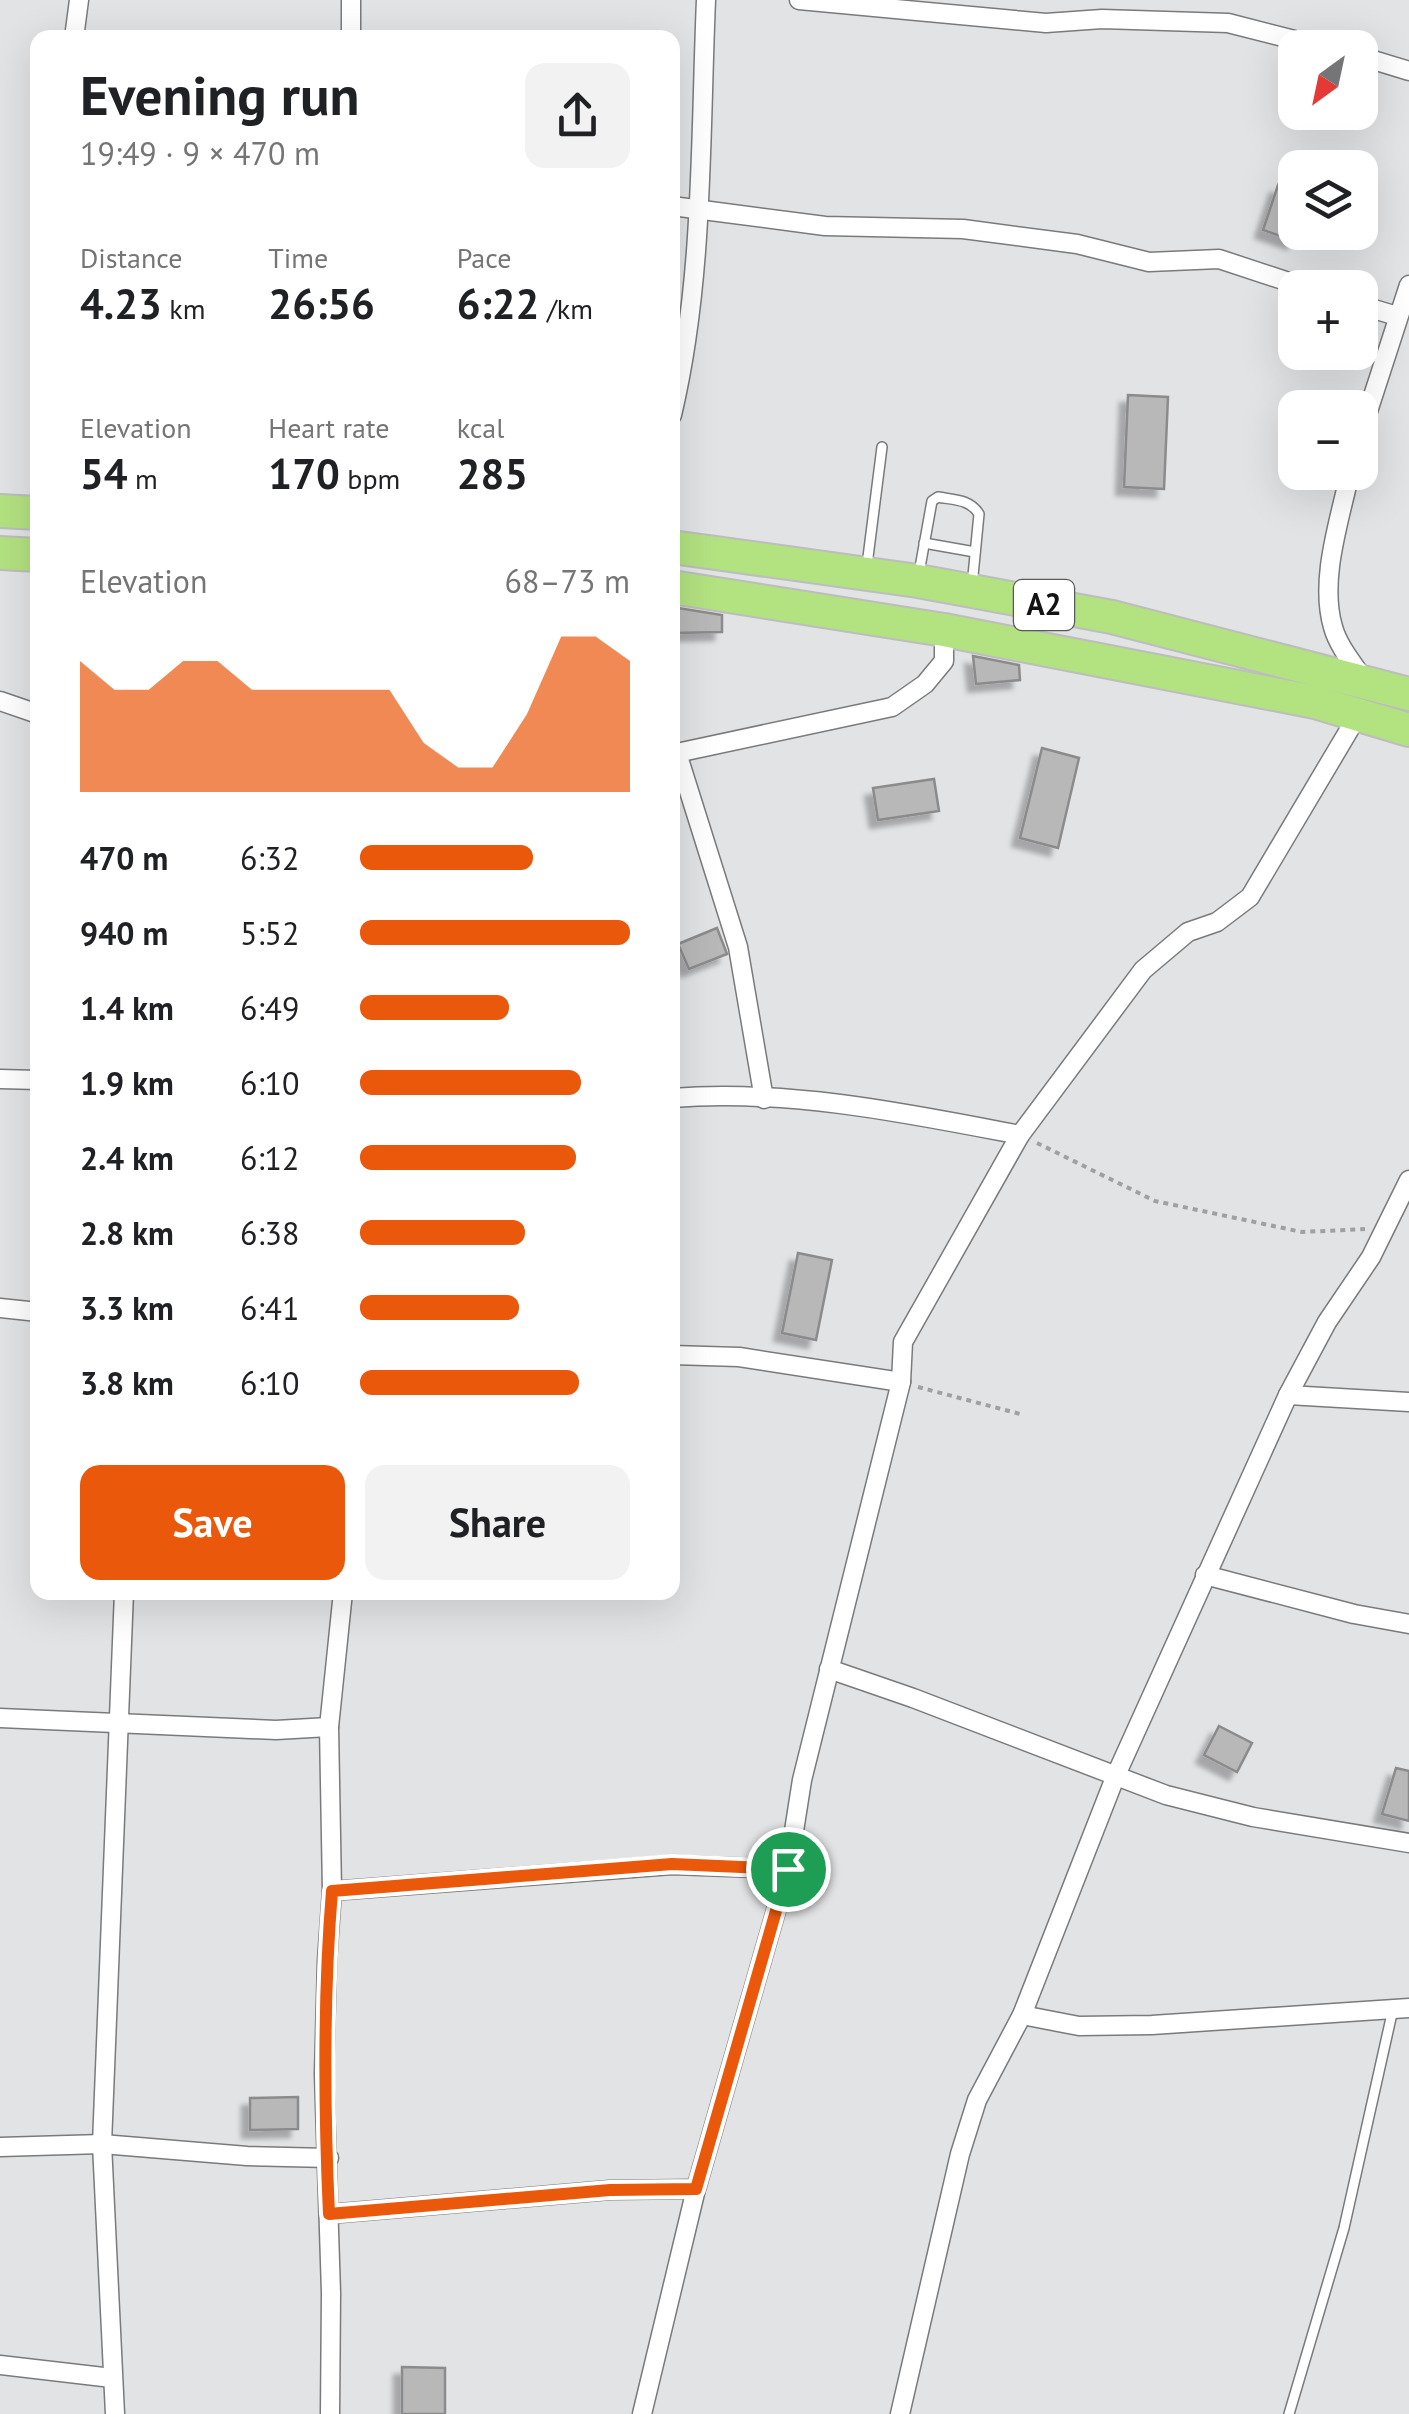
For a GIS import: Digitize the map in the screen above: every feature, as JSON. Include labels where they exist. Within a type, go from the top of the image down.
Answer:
[{"type":"highway","points":[[0,511],[30,513]]},
{"type":"highway","name":"A2","points":[[680,548],[918,580],[1112,618],[1409,694]]},
{"type":"highway","points":[[0,553],[30,555]]},
{"type":"highway","name":"A2","points":[[680,588],[944,630],[1315,702],[1409,730]]},
{"type":"street","points":[[75,30],[79,0]]},
{"type":"street","points":[[351,0],[351,30]]},
{"type":"street","points":[[680,382],[695,277],[706,0]]},
{"type":"street","points":[[798,0],[1046,23],[1102,19],[1228,23],[1278,36]]},
{"type":"street","points":[[1378,62],[1409,71]]},
{"type":"street","points":[[680,207],[825,226],[963,229],[1076,244],[1149,262],[1218,259],[1278,279]]},
{"type":"street","points":[[1374,390],[1409,285]]},
{"type":"street","points":[[1378,310],[1397,316]]},
{"type":"street","points":[[1346,490],[1332,563],[1329,604],[1333,630],[1366,682]]},
{"type":"street","points":[[680,752],[892,707],[925,684],[944,661],[944,630]]},
{"type":"street","points":[[0,701],[30,711]]},
{"type":"street","points":[[642,2414],[696,2189],[788,1869],[802,1780],[900,1382],[903,1342],[1020,1135],[1143,970],[1188,932],[1217,922],[1250,897],[1358,715]]},
{"type":"street","points":[[680,768],[738,947],[764,1099]]},
{"type":"street","points":[[0,1079],[30,1080]]},
{"type":"street","points":[[680,1097],[710,1095],[880,1108],[1020,1135]]},
{"type":"street","points":[[900,2414],[960,2154],[978,2100],[1022,2016],[1116,1775],[1288,1394],[1327,1322],[1371,1257],[1409,1180]]},
{"type":"street","points":[[0,1308],[30,1311]]},
{"type":"street","points":[[680,1355],[740,1357],[900,1382]]},
{"type":"street","points":[[1288,1394],[1409,1402]]},
{"type":"street","points":[[1205,1575],[1354,1614],[1409,1624]]},
{"type":"street","points":[[115,2414],[102,2144],[124,1600]]},
{"type":"street","points":[[330,2414],[329,2158],[324,2074],[332,1891],[328,1727],[342,1600]]},
{"type":"street","points":[[829,1669],[1166,1796],[1235,1813],[1409,1843]]},
{"type":"street","points":[[0,1718],[120,1726],[276,1730],[328,1727]]},
{"type":"street","points":[[332,1891],[672,1864],[788,1869]]},
{"type":"street","points":[[1022,2016],[1079,2026],[1152,2026],[1401,2009]]},
{"type":"street","points":[[0,2147],[102,2144],[246,2156],[329,2158]]},
{"type":"street","points":[[329,2214],[610,2190],[696,2189]]},
{"type":"street","points":[[0,2365],[112,2378]]},
{"type":"lane","points":[[866,573],[882,447]]},
{"type":"lane","points":[[918,580],[932,501],[938,497],[964,502],[979,514],[972,591]]},
{"type":"lane","points":[[924,543],[975,552]]},
{"type":"lane","points":[[1289,2414],[1344,2228],[1401,2009]]},
{"type":"path","points":[[1020,1135],[1155,1201],[1302,1232],[1385,1226]]},
{"type":"path","points":[[900,1382],[1024,1415]]},
{"type":"building","points":[[1278,185],[1278,235],[1263,230]]},
{"type":"building","points":[[1128,395],[1168,397],[1164,489],[1124,487]]},
{"type":"building","points":[[680,608],[722,615],[722,632],[680,633]]},
{"type":"building","points":[[973,656],[1019,665],[1020,680],[976,684]]},
{"type":"building","points":[[1042,748],[1079,758],[1058,848],[1020,838]]},
{"type":"building","points":[[934,779],[939,811],[878,820],[873,788]]},
{"type":"building","points":[[717,928],[727,954],[689,969],[680,943]]},
{"type":"building","points":[[798,1253],[832,1260],[816,1340],[782,1333]]},
{"type":"building","points":[[1219,1726],[1252,1743],[1237,1772],[1204,1755]]},
{"type":"building","points":[[1396,1768],[1409,1771],[1409,1821],[1382,1814]]},
{"type":"building","points":[[298,2097],[298,2129],[250,2130],[250,2098]]},
{"type":"building","points":[[402,2367],[445,2368],[445,2414],[402,2414]]},
{"type":"route","points":[[672,1864],[788,1869],[696,2189],[610,2190],[329,2214],[324,2074],[332,1891],[672,1864]]}]
